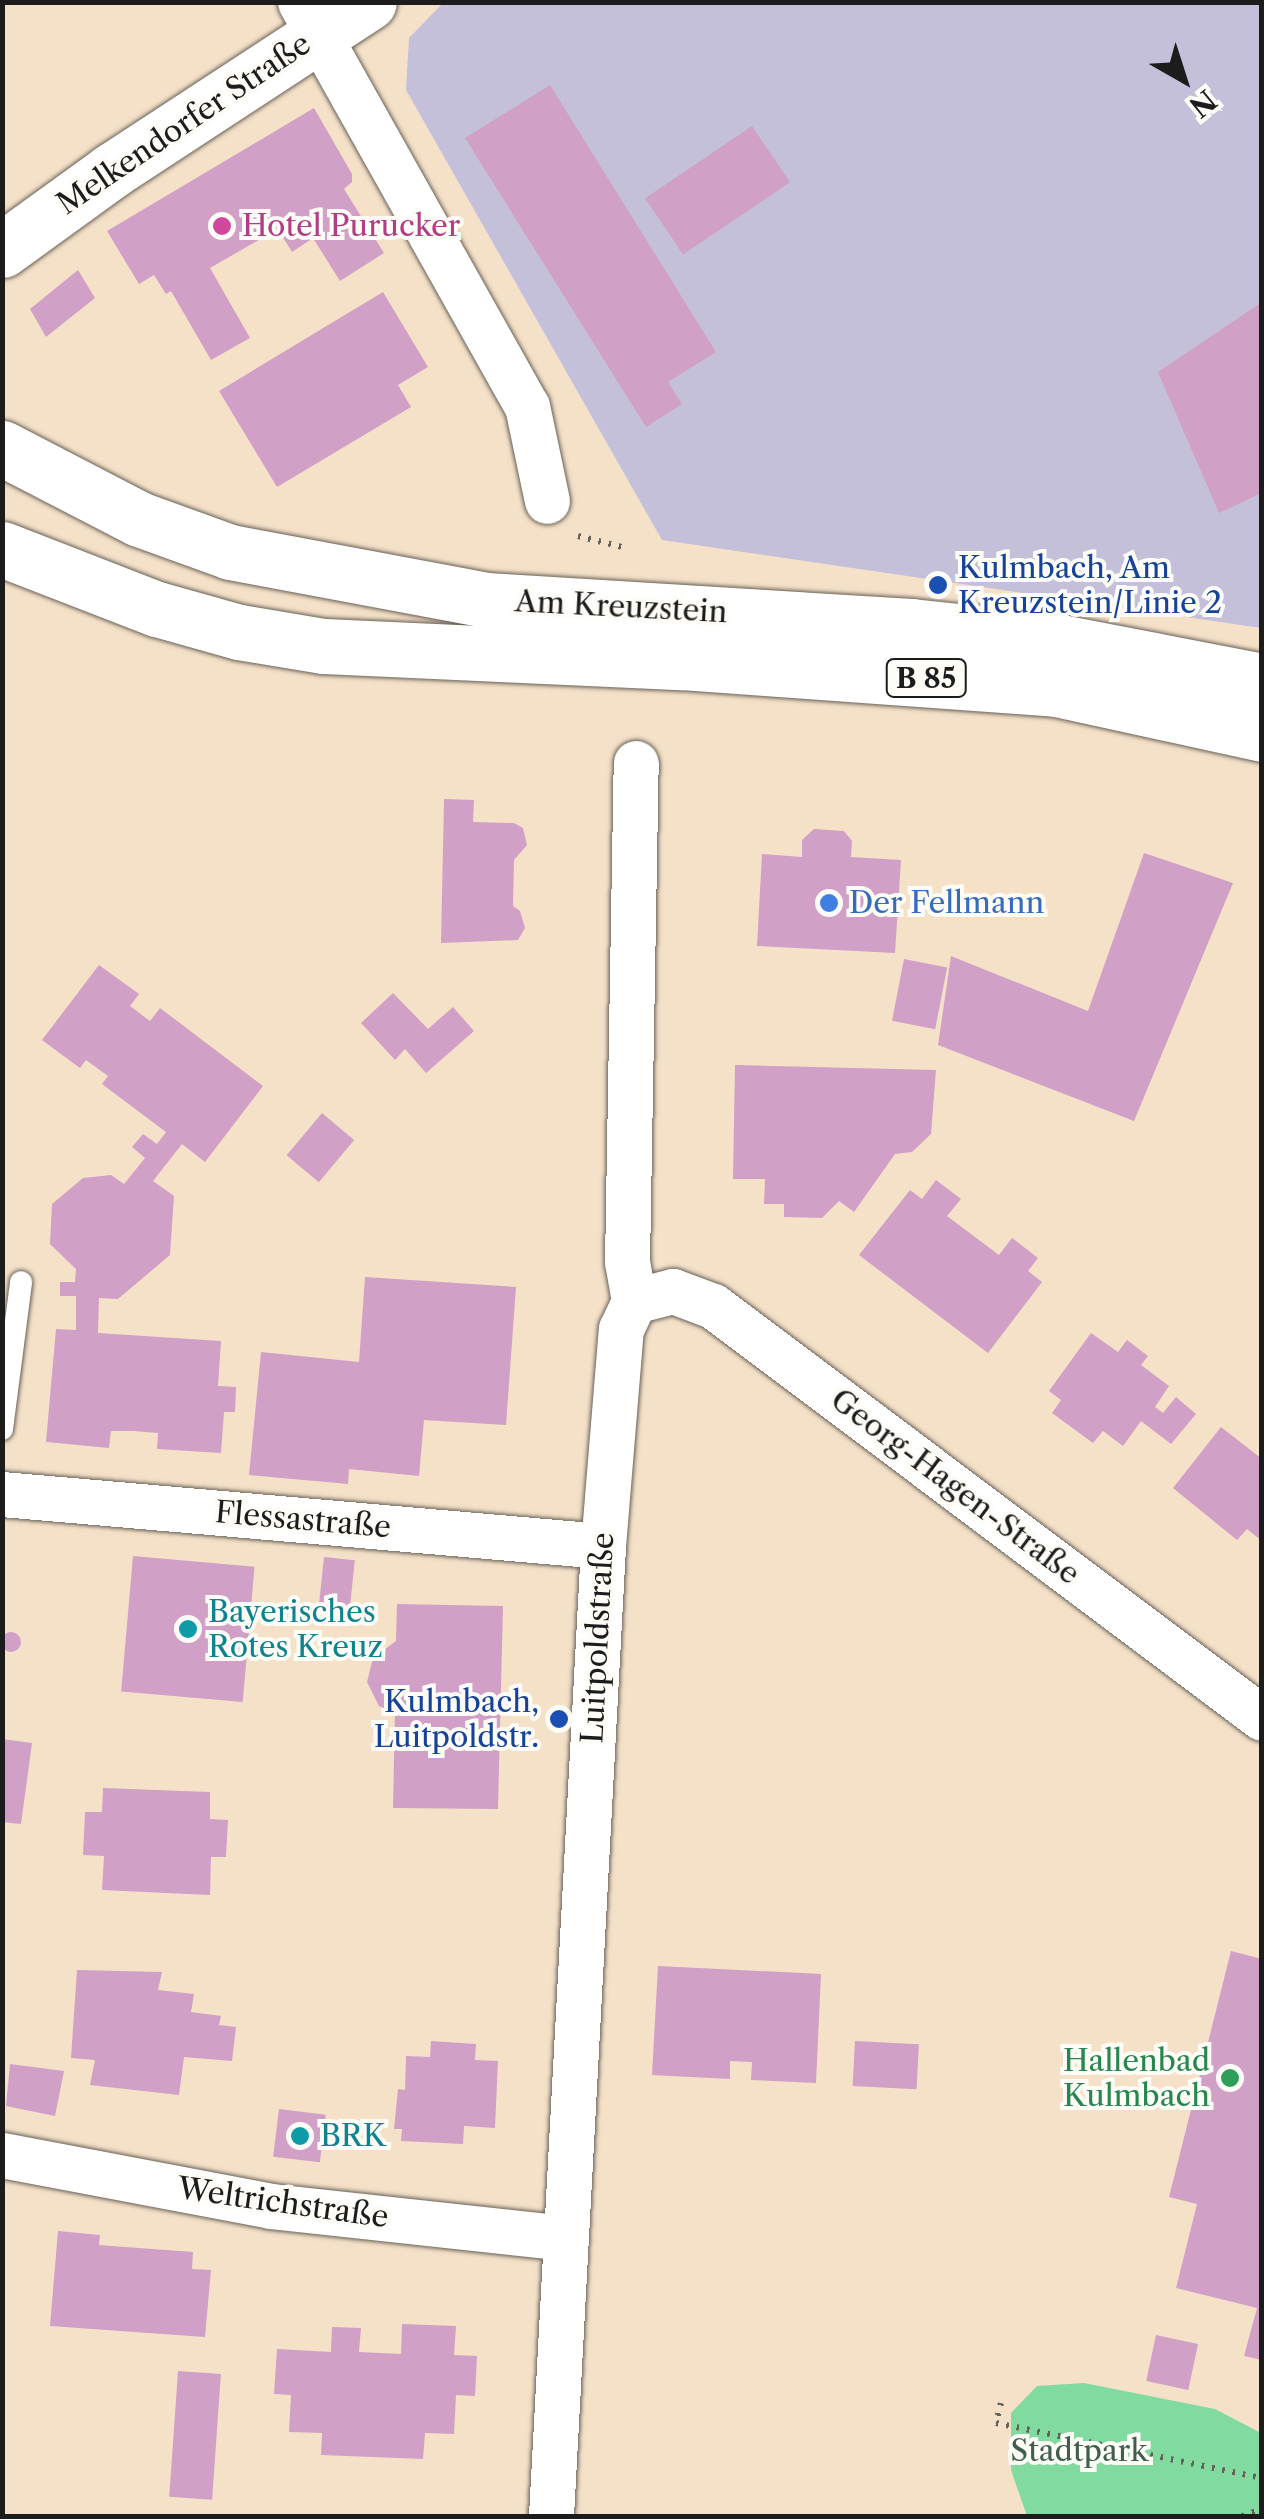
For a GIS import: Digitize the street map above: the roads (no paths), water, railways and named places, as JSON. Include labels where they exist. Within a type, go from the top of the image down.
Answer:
[{"type":"main road","name":"Melkendorfer Straße","points":[[2,250],[310,17],[369,2]]},
{"type":"main road","name":"Am Kreuzstein","points":[[2,448],[139,519],[230,552],[486,600],[911,626],[1060,642],[1262,681]]},
{"type":"main road","name":"Am Kreuzstein","points":[[2,549],[157,609],[239,632],[324,646],[682,662],[1038,688],[1262,734]]},
{"type":"street","points":[[310,17],[527,406],[547,501]]},
{"type":"street","name":"Luitpoldstraße","points":[[551,2516],[603,1546],[621,1329],[634,1301],[627,1262],[636,764]]},
{"type":"street","name":"Georg-Hagen-Straße","points":[[634,1301],[673,1291],[712,1306],[1262,1718]]},
{"type":"street","name":"Flessastraße","points":[[2,1494],[603,1546]]},
{"type":"street","name":"Weltrichstraße","points":[[2,2155],[271,2206],[565,2238]]},
{"type":"lane","points":[[2,1429],[21,1282]]},
{"type":"place","name":"Hotel Purucker","points":[[222,226]]},
{"type":"place","name":"Kulmbach, Am Kreuzstein/Linie 2","points":[[938,585]]},
{"type":"place","name":"Der Fellmann","points":[[829,903]]},
{"type":"place","name":"Bayerisches Rotes Kreuz","points":[[188,1629]]},
{"type":"place","name":"Kulmbach, Luitpoldstr.","points":[[559,1719]]},
{"type":"place","name":"Hallenbad Kulmbach","points":[[1230,2078]]},
{"type":"place","name":"BRK","points":[[300,2136]]},
{"type":"park label","name":"Stadtpark","points":[[1079,2451]]}]
